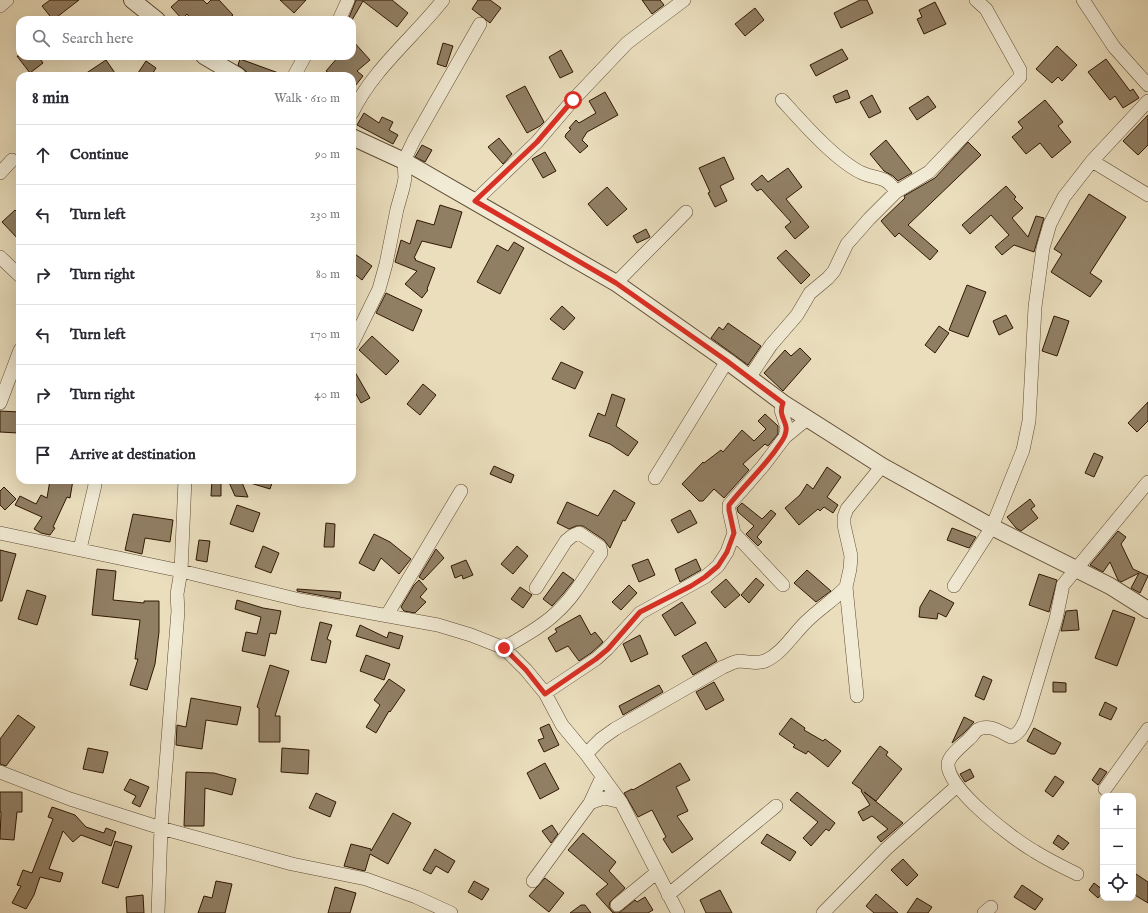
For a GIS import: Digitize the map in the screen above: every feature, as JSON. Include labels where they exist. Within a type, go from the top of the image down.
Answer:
[{"type":"street","points":[[0,6],[7,0]]},
{"type":"street","points":[[132,0],[152,16]]},
{"type":"street","points":[[341,16],[348,0]]},
{"type":"street","points":[[356,105],[371,81],[443,0]]},
{"type":"street","points":[[475,201],[537,142],[573,100],[628,44],[684,0]]},
{"type":"street","points":[[749,378],[771,345],[797,315],[810,293],[834,271],[847,244],[869,219],[896,192],[930,172],[1020,77],[1020,70],[986,9],[976,0]]},
{"type":"street","points":[[1083,0],[1114,47],[1148,85]]},
{"type":"street","points":[[356,336],[379,289],[386,264],[405,178],[404,161],[414,140],[480,24]]},
{"type":"street","points":[[209,60],[226,72]]},
{"type":"street","points":[[296,72],[303,60]]},
{"type":"street","points":[[782,100],[814,135],[842,160],[862,173],[885,180],[896,192]]},
{"type":"street","points":[[954,586],[992,527],[1023,450],[1029,421],[1034,307],[1043,248],[1050,224],[1064,197],[1092,161],[1148,101]]},
{"type":"street","points":[[356,139],[404,161],[616,283],[727,361],[783,403],[882,466],[992,527],[1078,569],[1146,605]]},
{"type":"street","points":[[0,173],[12,160]]},
{"type":"street","points":[[1092,161],[1148,195]]},
{"type":"street","points":[[616,283],[686,212]]},
{"type":"street","points":[[0,257],[16,272]]},
{"type":"street","points":[[0,403],[16,361]]},
{"type":"street","points":[[655,478],[727,361]]},
{"type":"street","points":[[783,403],[781,410],[786,428],[785,436]]},
{"type":"street","points":[[783,585],[734,533],[729,505],[763,466],[785,436],[807,419]]},
{"type":"street","points":[[857,696],[846,588],[851,556],[844,525],[844,517],[847,509],[882,466]]},
{"type":"street","points":[[1077,874],[1034,852],[979,809],[957,786],[949,772],[948,763],[952,756],[976,731],[982,728],[991,727],[1011,737],[1017,735],[1021,730],[1026,719],[1056,619],[1063,585],[1078,569],[1148,482]]},
{"type":"street","points":[[80,549],[95,484]]},
{"type":"street","points":[[158,913],[161,828],[178,612],[176,594],[181,571],[185,484]]},
{"type":"street","points":[[386,615],[461,491]]},
{"type":"street","points":[[0,533],[181,571],[300,600],[438,625],[471,635],[504,648],[526,670],[545,694],[562,725],[586,754],[621,802],[656,874],[678,913]]},
{"type":"street","points":[[545,694],[608,649],[640,612],[705,577],[718,566],[724,557],[734,533]]},
{"type":"street","points":[[504,648],[538,628],[573,596],[601,553],[600,547],[579,534],[572,536],[566,541],[536,588]]},
{"type":"street","points":[[586,754],[601,739],[615,729],[723,668],[740,661],[756,663],[775,655],[803,625],[846,588]]},
{"type":"street","points":[[1105,789],[1148,729]]},
{"type":"street","points":[[0,772],[70,799],[161,828],[292,864],[366,879],[416,897],[451,913]]},
{"type":"street","points":[[533,881],[590,803],[602,777]]},
{"type":"street","points":[[823,913],[886,849],[957,786]]},
{"type":"street","points":[[590,803],[604,798],[621,802]]},
{"type":"street","points":[[668,896],[776,806]]},
{"type":"street","points":[[617,905],[656,874]]},
{"type":"building","points":[[50,0],[79,0],[58,16],[50,16],[42,6]]},
{"type":"building","points":[[179,0],[203,0],[207,4],[211,0],[219,0],[233,15],[189,16],[187,14],[185,16],[179,16],[171,7]]},
{"type":"building","points":[[280,0],[306,0],[294,13]]},
{"type":"building","points":[[356,0],[392,0],[408,13],[397,27],[363,1],[354,16],[350,16]]},
{"type":"building","points":[[478,0],[490,0],[501,8],[490,23],[472,9]]},
{"type":"building","points":[[642,0],[660,0],[664,5],[652,14]]},
{"type":"building","points":[[860,0],[867,0],[873,13],[841,28],[834,13]]},
{"type":"building","points":[[935,2],[946,24],[924,34],[917,19],[922,17],[919,10]]},
{"type":"building","points":[[755,8],[764,20],[745,36],[735,24]]},
{"type":"building","points":[[443,43],[453,46],[446,67],[437,64]]},
{"type":"building","points":[[356,44],[370,60],[357,71],[363,76],[356,85],[356,72],[326,71],[336,60],[356,60]]},
{"type":"building","points":[[1057,46],[1077,65],[1062,81],[1058,77],[1052,83],[1036,69]]},
{"type":"building","points":[[842,49],[848,59],[816,76],[810,65]]},
{"type":"building","points":[[561,50],[573,72],[560,78],[549,57]]},
{"type":"building","points":[[1106,59],[1130,91],[1133,89],[1139,98],[1123,108],[1115,96],[1110,100],[1088,72]]},
{"type":"building","points":[[20,60],[41,60],[43,63],[29,72]]},
{"type":"building","points":[[106,60],[114,72],[88,72]]},
{"type":"building","points":[[240,60],[243,60],[276,72],[246,72],[238,65]]},
{"type":"building","points":[[146,61],[156,68],[154,72],[139,72]]},
{"type":"building","points":[[525,86],[544,122],[527,133],[506,96]]},
{"type":"building","points":[[847,90],[850,98],[836,103],[833,96]]},
{"type":"building","points":[[605,92],[618,115],[587,132],[582,140],[588,146],[580,153],[565,137],[566,134],[576,120],[579,123],[596,113],[589,101]]},
{"type":"building","points":[[872,95],[881,112],[869,118],[860,102]]},
{"type":"building","points":[[928,96],[936,107],[917,120],[909,108]]},
{"type":"building","points":[[1045,100],[1063,122],[1058,126],[1071,142],[1052,158],[1040,143],[1026,154],[1012,137],[1023,128],[1018,122]]},
{"type":"building","points":[[364,113],[379,123],[382,117],[393,122],[389,130],[398,135],[393,144],[357,125]]},
{"type":"building","points":[[1148,115],[1148,145],[1138,155],[1123,141]]},
{"type":"building","points":[[499,138],[512,154],[503,164],[488,147]]},
{"type":"building","points":[[886,140],[912,173],[898,181],[884,171],[870,154]]},
{"type":"building","points":[[968,142],[981,155],[908,225],[938,251],[930,260],[899,233],[895,237],[881,221],[905,198],[904,196],[935,178]]},
{"type":"building","points":[[422,145],[432,150],[425,162],[415,157]]},
{"type":"building","points":[[545,152],[556,171],[543,178],[532,159]]},
{"type":"building","points":[[724,157],[734,179],[720,186],[727,201],[715,207],[699,168]]},
{"type":"building","points":[[788,168],[802,187],[786,199],[809,227],[795,239],[785,227],[791,222],[761,189],[757,191],[751,184],[762,175],[768,182]]},
{"type":"building","points":[[1006,186],[1016,197],[1014,199],[1023,208],[1012,218],[1028,237],[1036,216],[1044,218],[1034,252],[1014,245],[1002,255],[995,247],[1009,235],[991,215],[970,234],[962,225]]},
{"type":"building","points":[[607,187],[627,209],[607,226],[588,204]]},
{"type":"building","points":[[1089,194],[1126,217],[1090,273],[1102,281],[1090,297],[1051,272],[1062,254],[1054,249]]},
{"type":"building","points":[[440,205],[462,212],[451,248],[422,241],[414,258],[416,259],[415,260],[435,268],[427,289],[428,290],[422,298],[405,284],[417,271],[395,262],[401,240],[410,244],[417,220],[434,225]]},
{"type":"building","points":[[15,210],[16,211],[16,237],[2,222]]},
{"type":"building","points":[[646,229],[650,237],[637,243],[633,236]]},
{"type":"building","points":[[514,242],[524,248],[500,294],[477,282],[497,245],[508,251]]},
{"type":"building","points":[[786,250],[810,275],[801,284],[777,258]]},
{"type":"building","points":[[356,255],[372,266],[362,280],[356,275]]},
{"type":"building","points":[[967,285],[986,292],[968,337],[949,330]]},
{"type":"building","points":[[386,293],[422,310],[413,331],[376,313]]},
{"type":"building","points":[[562,306],[575,318],[564,330],[550,319]]},
{"type":"building","points":[[1006,315],[1013,328],[999,335],[993,321]]},
{"type":"building","points":[[1054,316],[1069,321],[1057,356],[1042,351]]},
{"type":"building","points":[[728,323],[761,346],[748,365],[711,338],[719,327],[723,330]]},
{"type":"building","points":[[939,326],[949,333],[935,353],[925,345]]},
{"type":"building","points":[[372,336],[399,361],[386,375],[359,350]]},
{"type":"building","points":[[800,348],[811,359],[783,391],[764,373],[785,350],[791,356]]},
{"type":"building","points":[[561,362],[583,372],[575,389],[552,379]]},
{"type":"building","points":[[356,374],[370,398],[361,403],[356,394]]},
{"type":"building","points":[[423,384],[436,395],[420,415],[407,404]]},
{"type":"building","points":[[612,394],[625,399],[616,426],[638,442],[628,456],[610,444],[589,436],[598,413],[605,416]]},
{"type":"building","points":[[1148,402],[1148,421],[1137,432],[1128,423]]},
{"type":"building","points":[[0,411],[16,412],[16,433],[0,432]]},
{"type":"building","points":[[765,414],[778,426],[778,434],[768,446],[765,444],[743,464],[749,470],[724,498],[714,489],[703,501],[699,501],[682,484],[703,462],[704,463],[721,450],[723,452],[742,430],[754,441],[766,429],[758,421]]},
{"type":"building","points":[[1094,453],[1103,457],[1094,477],[1085,473]]},
{"type":"building","points":[[494,466],[514,475],[511,483],[490,474]]},
{"type":"building","points":[[827,467],[841,477],[827,497],[838,505],[833,513],[824,507],[820,511],[818,509],[799,525],[785,508],[800,495],[807,484],[813,489]]},
{"type":"building","points":[[49,484],[72,484],[70,498],[67,497],[53,527],[55,528],[50,535],[41,533],[34,529],[42,517],[15,505],[20,496],[36,504],[41,495],[47,498]]},
{"type":"building","points":[[212,484],[221,484],[221,496],[211,496]]},
{"type":"building","points":[[230,484],[243,484],[248,497],[235,496]]},
{"type":"building","points":[[254,484],[272,484],[270,489]]},
{"type":"building","points":[[4,487],[16,499],[5,510],[0,505],[0,491]]},
{"type":"building","points":[[614,490],[635,503],[625,521],[623,520],[610,548],[604,540],[583,526],[576,526],[569,529],[557,523],[567,502],[598,516]]},
{"type":"building","points":[[1030,499],[1035,506],[1031,509],[1038,518],[1021,531],[1016,528],[1007,517]]},
{"type":"building","points":[[742,503],[762,519],[771,510],[776,514],[757,537],[762,542],[758,546],[746,534],[754,526],[738,512],[737,508]]},
{"type":"building","points":[[237,505],[260,513],[253,532],[230,524]]},
{"type":"building","points":[[690,510],[697,523],[678,533],[671,520]]},
{"type":"building","points":[[133,514],[173,520],[170,542],[145,538],[142,554],[125,550]]},
{"type":"building","points":[[326,523],[335,524],[334,547],[324,547]]},
{"type":"building","points":[[952,528],[976,537],[969,548],[947,540]]},
{"type":"building","points":[[1118,531],[1126,537],[1121,544],[1133,569],[1148,576],[1140,593],[1131,588],[1139,573],[1121,582],[1118,580],[1110,562],[1103,572],[1090,565]]},
{"type":"building","points":[[374,534],[390,542],[411,559],[399,574],[381,558],[374,571],[359,563]]},
{"type":"building","points":[[199,540],[210,541],[207,562],[196,560]]},
{"type":"building","points":[[263,546],[279,553],[271,573],[255,567]]},
{"type":"building","points":[[517,546],[528,556],[513,574],[501,564]]},
{"type":"building","points":[[436,549],[444,558],[423,580],[419,577]]},
{"type":"building","points":[[0,550],[16,554],[2,601],[0,601]]},
{"type":"building","points":[[648,559],[655,575],[639,582],[632,565]]},
{"type":"building","points":[[696,559],[701,570],[680,582],[675,569]]},
{"type":"building","points":[[466,560],[473,575],[463,579],[462,575],[455,578],[451,566]]},
{"type":"building","points":[[97,569],[116,571],[113,600],[144,603],[144,601],[159,601],[159,632],[155,664],[147,690],[130,685],[138,659],[135,659],[140,620],[92,615]]},
{"type":"building","points":[[807,570],[831,591],[816,602],[794,583]]},
{"type":"building","points":[[563,572],[574,580],[552,606],[543,599]]},
{"type":"building","points":[[1039,574],[1057,580],[1049,612],[1029,605]]},
{"type":"building","points":[[756,578],[764,585],[749,603],[741,595]]},
{"type":"building","points":[[726,579],[740,595],[725,608],[711,592]]},
{"type":"building","points":[[419,580],[427,589],[420,597],[426,602],[415,613],[404,611],[401,607],[414,585]]},
{"type":"building","points":[[629,585],[637,593],[621,610],[612,602]]},
{"type":"building","points":[[520,587],[532,595],[523,608],[511,599]]},
{"type":"building","points":[[297,589],[341,592],[340,599],[297,591]]},
{"type":"building","points":[[27,590],[46,596],[37,625],[18,619]]},
{"type":"building","points":[[930,590],[954,603],[946,617],[938,613],[937,619],[919,617],[920,607]]},
{"type":"building","points":[[237,600],[263,608],[281,611],[276,634],[270,633],[265,656],[242,651],[246,632],[257,634],[261,617],[235,609]]},
{"type":"building","points":[[682,602],[696,623],[675,636],[662,615]]},
{"type":"building","points":[[1077,610],[1079,630],[1061,631],[1066,611]]},
{"type":"building","points":[[1113,610],[1135,618],[1117,666],[1095,658]]},
{"type":"building","points":[[580,615],[591,635],[595,632],[603,642],[579,661],[568,646],[556,652],[548,638],[557,632],[555,629]]},
{"type":"building","points":[[320,622],[332,625],[327,639],[331,641],[326,663],[311,660]]},
{"type":"building","points":[[360,625],[387,638],[389,632],[403,636],[399,649],[356,636]]},
{"type":"building","points":[[640,635],[648,654],[631,662],[623,644]]},
{"type":"building","points":[[706,642],[717,661],[693,675],[682,656]]},
{"type":"building","points":[[366,655],[390,664],[384,680],[360,671]]},
{"type":"building","points":[[270,665],[289,671],[275,716],[280,716],[280,742],[259,742],[259,708],[257,707]]},
{"type":"building","points":[[983,676],[992,680],[984,700],[975,696]]},
{"type":"building","points":[[389,679],[405,690],[390,712],[389,711],[376,733],[366,727],[380,705],[374,700]]},
{"type":"building","points":[[714,682],[724,700],[706,710],[696,692]]},
{"type":"building","points":[[1053,682],[1066,683],[1066,692],[1053,692]]},
{"type":"building","points":[[659,685],[663,692],[623,715],[619,706]]},
{"type":"building","points":[[191,698],[241,707],[237,725],[206,720],[202,749],[176,745],[177,725],[186,727]]},
{"type":"building","points":[[1105,702],[1117,708],[1111,720],[1099,715]]},
{"type":"building","points":[[18,715],[35,727],[6,766],[0,764],[0,739]]},
{"type":"building","points":[[964,717],[974,722],[952,743]]},
{"type":"building","points":[[791,718],[805,728],[804,730],[823,741],[825,739],[841,751],[828,767],[808,751],[806,754],[793,747],[795,745],[779,734]]},
{"type":"building","points":[[549,724],[559,745],[544,752],[538,740],[544,738],[540,728]]},
{"type":"building","points":[[1034,728],[1061,743],[1055,754],[1051,754],[1027,741]]},
{"type":"building","points":[[880,746],[888,752],[886,755],[902,769],[876,801],[864,792],[903,823],[881,842],[877,837],[888,829],[872,816],[863,821],[858,812],[870,805],[861,791],[862,790],[852,783]]},
{"type":"building","points":[[88,748],[108,752],[103,773],[83,769]]},
{"type":"building","points":[[282,748],[309,750],[308,774],[281,772]]},
{"type":"building","points":[[545,763],[559,789],[540,799],[527,773]]},
{"type":"building","points":[[680,763],[690,780],[676,787],[688,811],[677,816],[693,839],[672,853],[663,839],[666,837],[652,810],[638,817],[624,793],[632,789],[633,790]]},
{"type":"building","points":[[1100,768],[1107,772],[1098,785],[1092,780]]},
{"type":"building","points":[[970,769],[974,777],[965,782],[960,774]]},
{"type":"building","points":[[186,772],[214,773],[236,779],[232,795],[205,788],[204,826],[184,826]]},
{"type":"building","points":[[1055,776],[1064,782],[1053,797],[1045,791]]},
{"type":"building","points":[[130,779],[149,787],[140,807],[132,803],[136,796],[124,790]]},
{"type":"building","points":[[0,792],[22,792],[22,812],[17,812],[14,840],[0,839]]},
{"type":"building","points":[[797,792],[835,823],[829,831],[826,829],[811,846],[803,838],[818,822],[790,800]]},
{"type":"building","points":[[316,793],[336,802],[330,817],[309,808]]},
{"type":"building","points":[[52,807],[75,815],[86,827],[104,833],[106,828],[116,832],[111,846],[81,835],[73,842],[63,831],[49,869],[63,873],[60,882],[40,877],[34,895],[26,909],[12,903],[21,886],[17,885],[23,870],[32,873],[53,819],[48,817]]},
{"type":"building","points":[[393,813],[411,823],[388,864],[370,854],[365,871],[344,866],[351,844],[371,849],[371,851]]},
{"type":"building","points":[[552,825],[558,834],[551,843],[542,831]]},
{"type":"building","points":[[583,833],[616,862],[609,871],[625,888],[610,902],[609,906],[615,913],[613,913],[596,894],[608,884],[568,850]]},
{"type":"building","points":[[767,834],[796,852],[790,861],[761,843]]},
{"type":"building","points":[[1058,835],[1069,843],[1063,850],[1053,843]]},
{"type":"building","points":[[115,841],[132,846],[118,888],[102,883]]},
{"type":"building","points":[[435,849],[455,861],[448,873],[436,866],[431,874],[423,870]]},
{"type":"building","points":[[903,859],[918,875],[907,886],[891,870]]},
{"type":"building","points":[[1136,874],[1148,882],[1148,903],[1136,896]]},
{"type":"building","points":[[545,878],[564,893],[549,912],[529,896]]},
{"type":"building","points":[[216,881],[232,884],[225,913],[198,913],[204,896],[212,898]]},
{"type":"building","points":[[474,881],[489,889],[482,900],[468,892]]},
{"type":"building","points":[[1094,883],[1100,888],[1100,896],[1098,898],[1089,890]]},
{"type":"building","points":[[1022,885],[1043,899],[1035,910],[1014,897]]},
{"type":"building","points":[[335,887],[356,893],[350,913],[328,913]]},
{"type":"building","points":[[720,890],[732,913],[706,913],[700,900]]},
{"type":"building","points":[[876,894],[898,913],[874,913],[866,906]]},
{"type":"building","points":[[143,895],[144,913],[127,913],[126,897]]},
{"type":"building","points":[[645,897],[653,910],[648,913],[619,913],[635,900],[637,902]]},
{"type":"building","points":[[917,898],[932,907],[928,913],[907,913]]},
{"type":"building","points":[[581,905],[585,905],[591,913],[570,913]]},
{"type":"route","points":[[504,648],[526,670],[545,694],[608,649],[640,612],[691,586],[705,577],[718,566],[727,552],[734,533],[729,505],[755,476],[785,436],[786,424],[781,414],[783,403],[727,361],[616,283],[475,201],[537,142],[573,100]]}]
